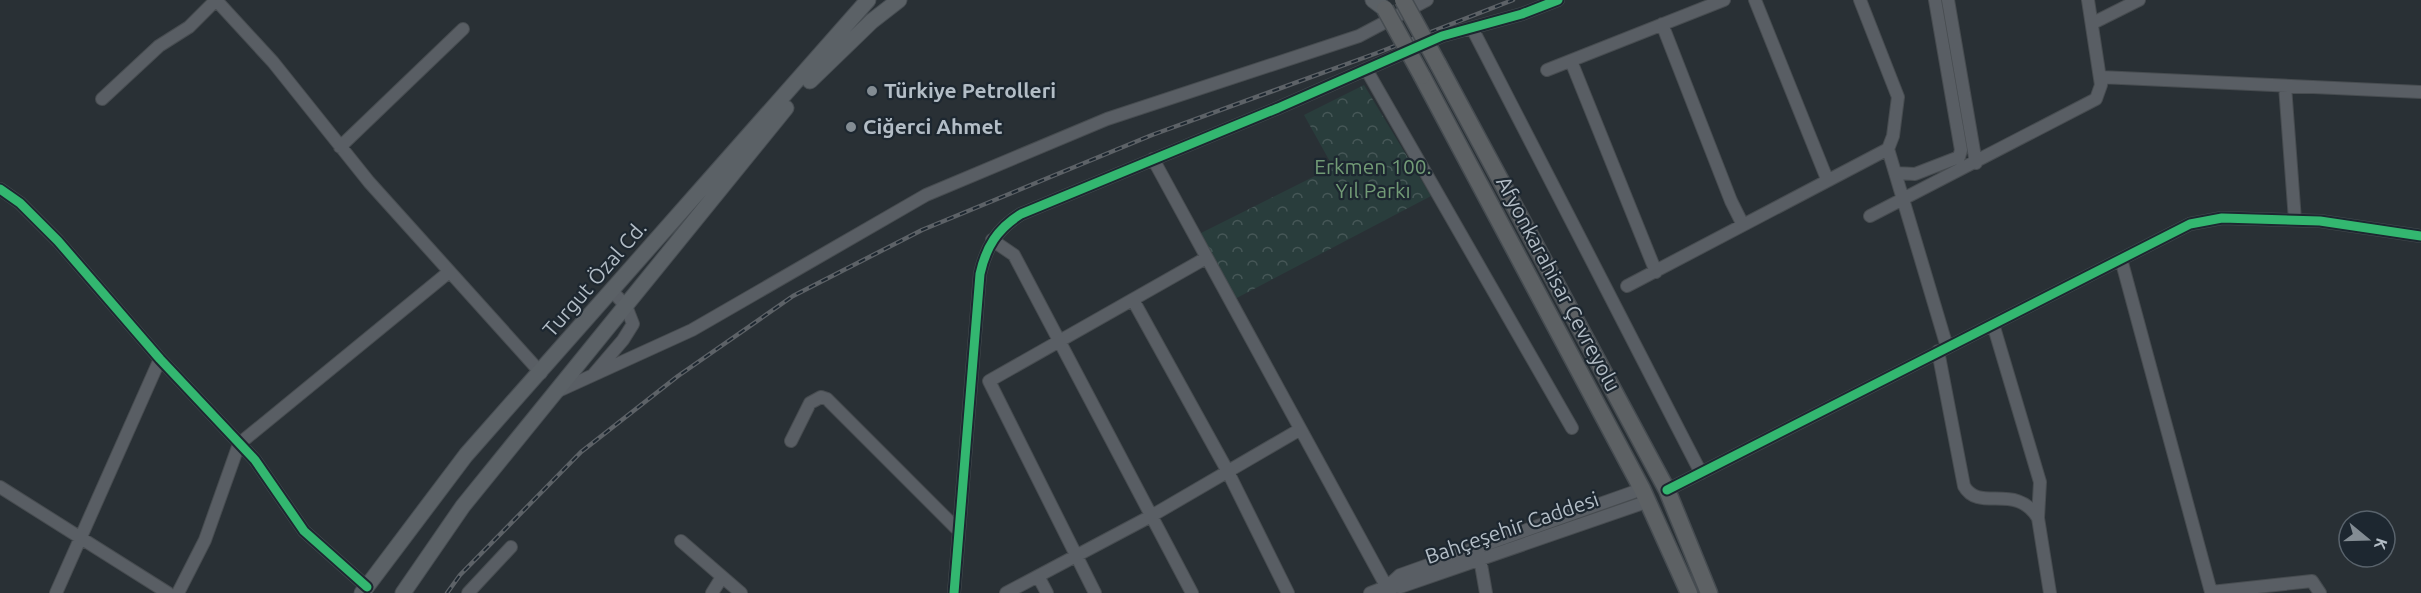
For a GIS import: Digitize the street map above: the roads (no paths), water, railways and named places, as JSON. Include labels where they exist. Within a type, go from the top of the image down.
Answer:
[{"type":"highway","name":"Afyonkarahisar Çevreyolu","points":[[1403,0],[1667,490],[1709,593]]},
{"type":"highway","name":"Afyonkarahisar Çevreyolu","points":[[1380,3],[1422,76],[1646,495],[1689,593]]},
{"type":"main road","name":"Turgut Özal Cd.","points":[[403,593],[464,506],[835,47],[868,0]]},
{"type":"main road","points":[[835,47],[885,0]]},
{"type":"main road","points":[[835,47],[899,0]]},
{"type":"main road","name":"Turgut Özal Cd.","points":[[365,590],[466,455],[835,47]]},
{"type":"street","points":[[102,99],[159,46],[189,27],[216,0],[273,62],[340,147],[541,373]]},
{"type":"street","points":[[556,392],[692,330],[926,195],[1107,119],[1359,36],[1427,0]]},
{"type":"street","points":[[954,593],[980,274],[992,240],[1008,222],[1021,214],[1442,36],[1522,14],[1558,0]]},
{"type":"street","points":[[1547,70],[1724,0]]},
{"type":"street","points":[[1755,0],[1827,179]]},
{"type":"street","points":[[1860,0],[1898,97],[1893,136],[1888,148],[1943,349],[1968,492],[1979,499],[2015,500],[2028,506],[2038,518]]},
{"type":"street","points":[[1896,173],[1915,174],[1959,157],[1961,150],[1935,0]]},
{"type":"street","points":[[1948,0],[1977,163]]},
{"type":"street","points":[[1869,216],[1977,163],[2096,99],[2101,85],[2088,0]]},
{"type":"street","points":[[2093,23],[2139,0]]},
{"type":"street","points":[[1662,24],[1742,224]]},
{"type":"street","points":[[1472,28],[1701,473]]},
{"type":"street","points":[[340,147],[416,77],[463,29]]},
{"type":"street","points":[[1571,61],[1656,272]]},
{"type":"street","points":[[1366,69],[1572,428]]},
{"type":"street","points":[[2100,77],[2421,92]]},
{"type":"street","points":[[2285,86],[2295,220]]},
{"type":"street","points":[[1627,286],[1888,148]]},
{"type":"street","points":[[1153,159],[1299,430],[1389,590]]},
{"type":"street","points":[[0,189],[20,203],[58,241],[160,359],[255,460],[304,531],[365,590]]},
{"type":"street","points":[[1667,490],[2190,224],[2222,218],[2320,221],[2421,236]]},
{"type":"street","points":[[992,240],[1014,255],[1153,515],[1192,593]]},
{"type":"street","points":[[1095,593],[988,381],[1206,258]]},
{"type":"street","points":[[2119,260],[2211,592],[2312,581],[2320,593]]},
{"type":"street","points":[[178,593],[205,540],[239,444],[449,272]]},
{"type":"street","points":[[590,378],[623,340],[633,324],[626,306],[612,291]]},
{"type":"street","points":[[1133,300],[1227,470],[1288,593]]},
{"type":"street","points":[[1993,324],[2040,482],[2038,518],[2050,593]]},
{"type":"street","points":[[56,593],[160,359]]},
{"type":"street","points":[[791,441],[810,403],[821,397],[827,399],[959,531]]},
{"type":"street","points":[[1006,593],[1153,515],[1299,430]]},
{"type":"street","points":[[0,487],[168,593]]},
{"type":"street","name":"Bahçeşehir Caddesi","points":[[1370,593],[1400,587],[1479,553],[1646,495]]},
{"type":"street","points":[[681,541],[741,593]]},
{"type":"street","points":[[468,593],[511,547]]},
{"type":"street","points":[[1479,553],[1486,593]]},
{"type":"street","points":[[1038,576],[1047,593]]},
{"type":"street","points":[[712,593],[722,577]]},
{"type":"railway","points":[[447,593],[460,575],[581,452],[678,376],[793,296],[922,230],[1152,135],[1377,53],[1513,0]]},
{"type":"place","name":"Türkiye Petrolleri","points":[[872,91]]},
{"type":"place","name":"Ciğerci Ahmet","points":[[851,127]]},
{"type":"park label","name":"Erkmen 100. Yıl Parkı","points":[[1373,179]]}]
